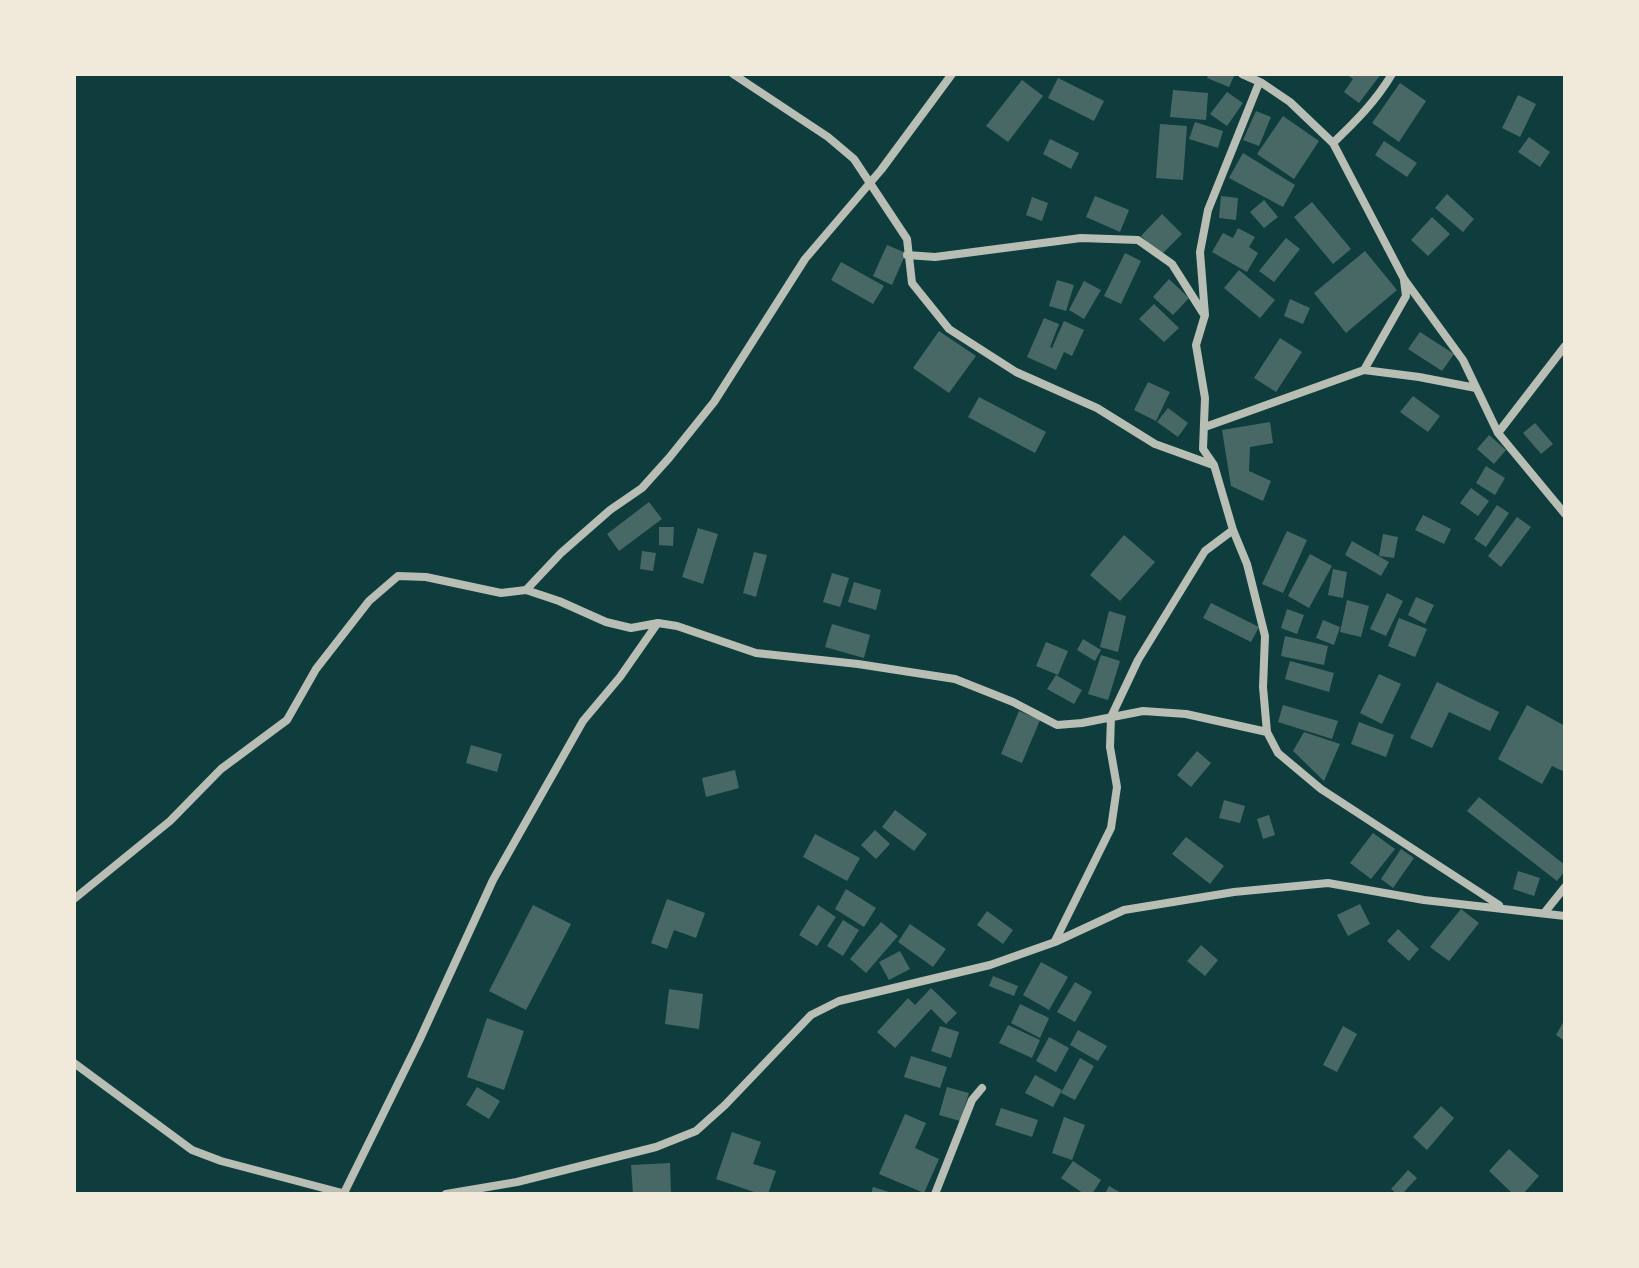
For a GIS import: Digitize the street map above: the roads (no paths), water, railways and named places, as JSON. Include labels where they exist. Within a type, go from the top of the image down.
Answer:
[{"type":"street","points":[[733,74],[828,137],[854,159],[907,239],[912,283],[949,329],[1016,372],[1097,408],[1155,444],[1214,465]]},
{"type":"street","points":[[526,590],[561,553],[610,510],[642,488],[669,458],[714,402],[805,259],[870,183],[952,74]]},
{"type":"street","points":[[1242,74],[1290,102],[1333,143],[1404,279],[1463,360],[1498,433],[1565,514]]},
{"type":"street","points":[[1333,143],[1381,93],[1392,74]]},
{"type":"street","points":[[1259,83],[1208,210],[1200,252],[1205,315],[1196,345],[1205,398],[1203,449],[1214,465],[1233,530],[1247,564],[1265,636],[1263,687],[1267,732],[1278,753],[1321,789],[1503,908]]},
{"type":"street","points":[[907,255],[935,257],[1081,238],[1138,240],[1172,264],[1205,315]]},
{"type":"street","points":[[1364,370],[1406,296],[1404,279]]},
{"type":"street","points":[[1498,433],[1565,346]]},
{"type":"street","points":[[1205,427],[1364,370],[1476,388]]},
{"type":"street","points":[[1055,942],[1111,828],[1117,787],[1110,747],[1111,717],[1138,660],[1205,551],[1233,530]]},
{"type":"street","points":[[74,899],[170,821],[221,769],[287,720],[316,669],[369,601],[398,576],[426,577],[501,593],[526,590],[606,622],[631,628],[658,623],[677,626],[756,653],[955,679],[1013,702],[1057,725],[1143,711],[1186,714],[1267,732]]},
{"type":"street","points":[[74,1063],[192,1150],[221,1161],[345,1194],[493,880],[583,721],[620,677],[658,623]]},
{"type":"street","points":[[446,1194],[517,1182],[656,1147],[696,1131],[811,1015],[839,1001],[990,965],[1055,942],[1124,910],[1234,892],[1328,883],[1424,900],[1565,916]]},
{"type":"street","points":[[1545,912],[1565,887]]},
{"type":"street","points":[[935,1194],[972,1100],[982,1088]]}]
